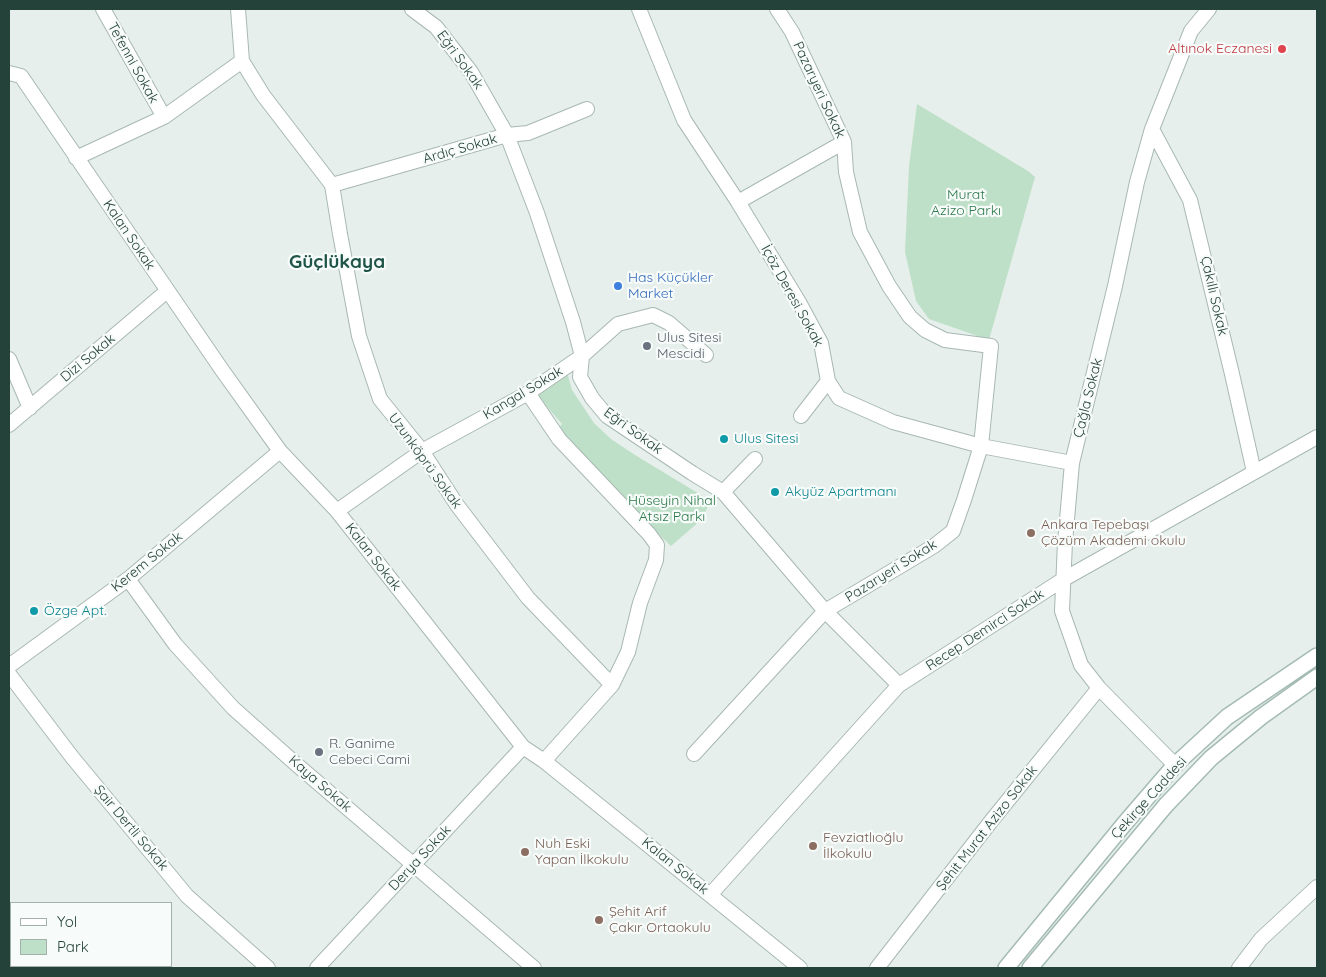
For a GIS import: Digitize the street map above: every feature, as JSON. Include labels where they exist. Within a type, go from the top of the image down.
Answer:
[{"type":"main road","name":"Çekirge Caddesi","points":[[1006,968],[1175,765],[1228,717],[1317,656]]},
{"type":"main road","name":"Çekirge Caddesi","points":[[1030,968],[1166,804],[1212,758],[1261,717],[1317,677]]},
{"type":"street","name":"Tefenni Sokak","points":[[103,9],[164,117]]},
{"type":"street","name":"Uzunköprü Sokak","points":[[238,9],[242,61],[263,95],[332,185],[359,336],[380,399],[422,451],[457,505],[528,598],[612,684]]},
{"type":"street","name":"Eğri Sokak","points":[[412,9],[436,27],[471,72],[507,135],[537,213],[573,322],[582,356],[580,377],[592,398],[607,416],[723,492],[825,611],[899,685]]},
{"type":"street","name":"İçöz Deresi Sokak","points":[[638,9],[684,120],[738,202],[787,282],[821,343],[828,380],[839,398],[893,422],[981,446],[1072,463]]},
{"type":"street","name":"Pazaryeri Sokak","points":[[694,754],[825,611],[934,546],[953,531],[981,446],[991,346],[946,340],[925,330],[910,317],[889,286],[860,232],[846,172],[844,142],[792,32],[777,9]]},
{"type":"street","name":"Çağla Sokak","points":[[1175,765],[1098,688],[1082,665],[1062,611],[1065,542],[1072,463],[1115,286],[1137,182],[1152,129],[1191,31],[1209,9]]},
{"type":"street","points":[[76,158],[164,117],[242,61]]},
{"type":"street","name":"Kalan Sokak","points":[[15,75],[76,158],[280,451],[336,511],[523,747],[544,761],[800,968]]},
{"type":"street","name":"Ardıç Sokak","points":[[332,185],[507,135],[528,133],[587,109]]},
{"type":"street","name":"Çakıllı Sokak","points":[[1152,129],[1190,200],[1254,472]]},
{"type":"street","points":[[738,202],[844,142]]},
{"type":"street","name":"Dizi Sokak","points":[[9,425],[168,291]]},
{"type":"street","name":"Kangal Sokak","points":[[336,511],[422,451],[528,393],[582,356],[618,324],[653,315],[669,323],[706,355]]},
{"type":"street","points":[[9,359],[30,408]]},
{"type":"street","points":[[801,416],[828,380]]},
{"type":"street","points":[[528,393],[559,439],[649,534],[657,545],[656,560],[640,603],[628,652],[612,684],[544,761]]},
{"type":"street","name":"Recep Demirci Sokak","points":[[710,895],[899,685],[1064,579],[1317,437]]},
{"type":"street","name":"Kerem Sokak","points":[[9,666],[128,579],[280,451]]},
{"type":"street","points":[[723,492],[755,459]]},
{"type":"street","name":"Kaya Sokak","points":[[128,579],[175,644],[233,708],[534,968]]},
{"type":"street","name":"Şair Dertli Sokak","points":[[9,674],[72,758],[187,896],[268,968]]},
{"type":"street","name":"Şehit Murat Azizo Sokak","points":[[877,968],[1098,688]]},
{"type":"street","name":"Derya Sokak","points":[[317,968],[523,747]]},
{"type":"street","points":[[1239,968],[1261,939],[1317,887]]},
{"type":"green space","name":"Murat Azizo Parkı","points":[[917,104],[1035,177],[989,340],[929,319],[916,301],[905,252],[909,166]]},
{"type":"green space","name":"Hüseyin Nihal Atsız Parkı","points":[[567,372],[572,390],[594,423],[611,439],[711,501],[701,520],[671,546],[647,523],[645,516],[637,511],[558,429],[562,424],[535,393]]},
{"type":"place","name":"Altınok Eczanesi","points":[[1282,49]]},
{"type":"place","name":"Has Küçükler Market","points":[[618,286]]},
{"type":"place","name":"Ulus Sitesi Mescidi","points":[[647,346]]},
{"type":"place","name":"Ulus Sitesi","points":[[724,439]]},
{"type":"place","name":"Akyüz Apartmanı","points":[[775,492]]},
{"type":"place","name":"Ankara Tepebaşı Çözüm Akademi okulu","points":[[1031,533]]},
{"type":"place","name":"Özge Apt.","points":[[34,611]]},
{"type":"place","name":"R. Ganime Cebeci Cami","points":[[319,752]]},
{"type":"place","name":"Fevziatlıoğlu İlkokulu","points":[[813,846]]},
{"type":"place","name":"Nuh Eski Yapan İlkokulu","points":[[525,852]]},
{"type":"place","name":"Şehit Arif Çakır Ortaokulu","points":[[599,920]]},
{"type":"district","name":"Güçlükaya","points":[[337,262]]}]
